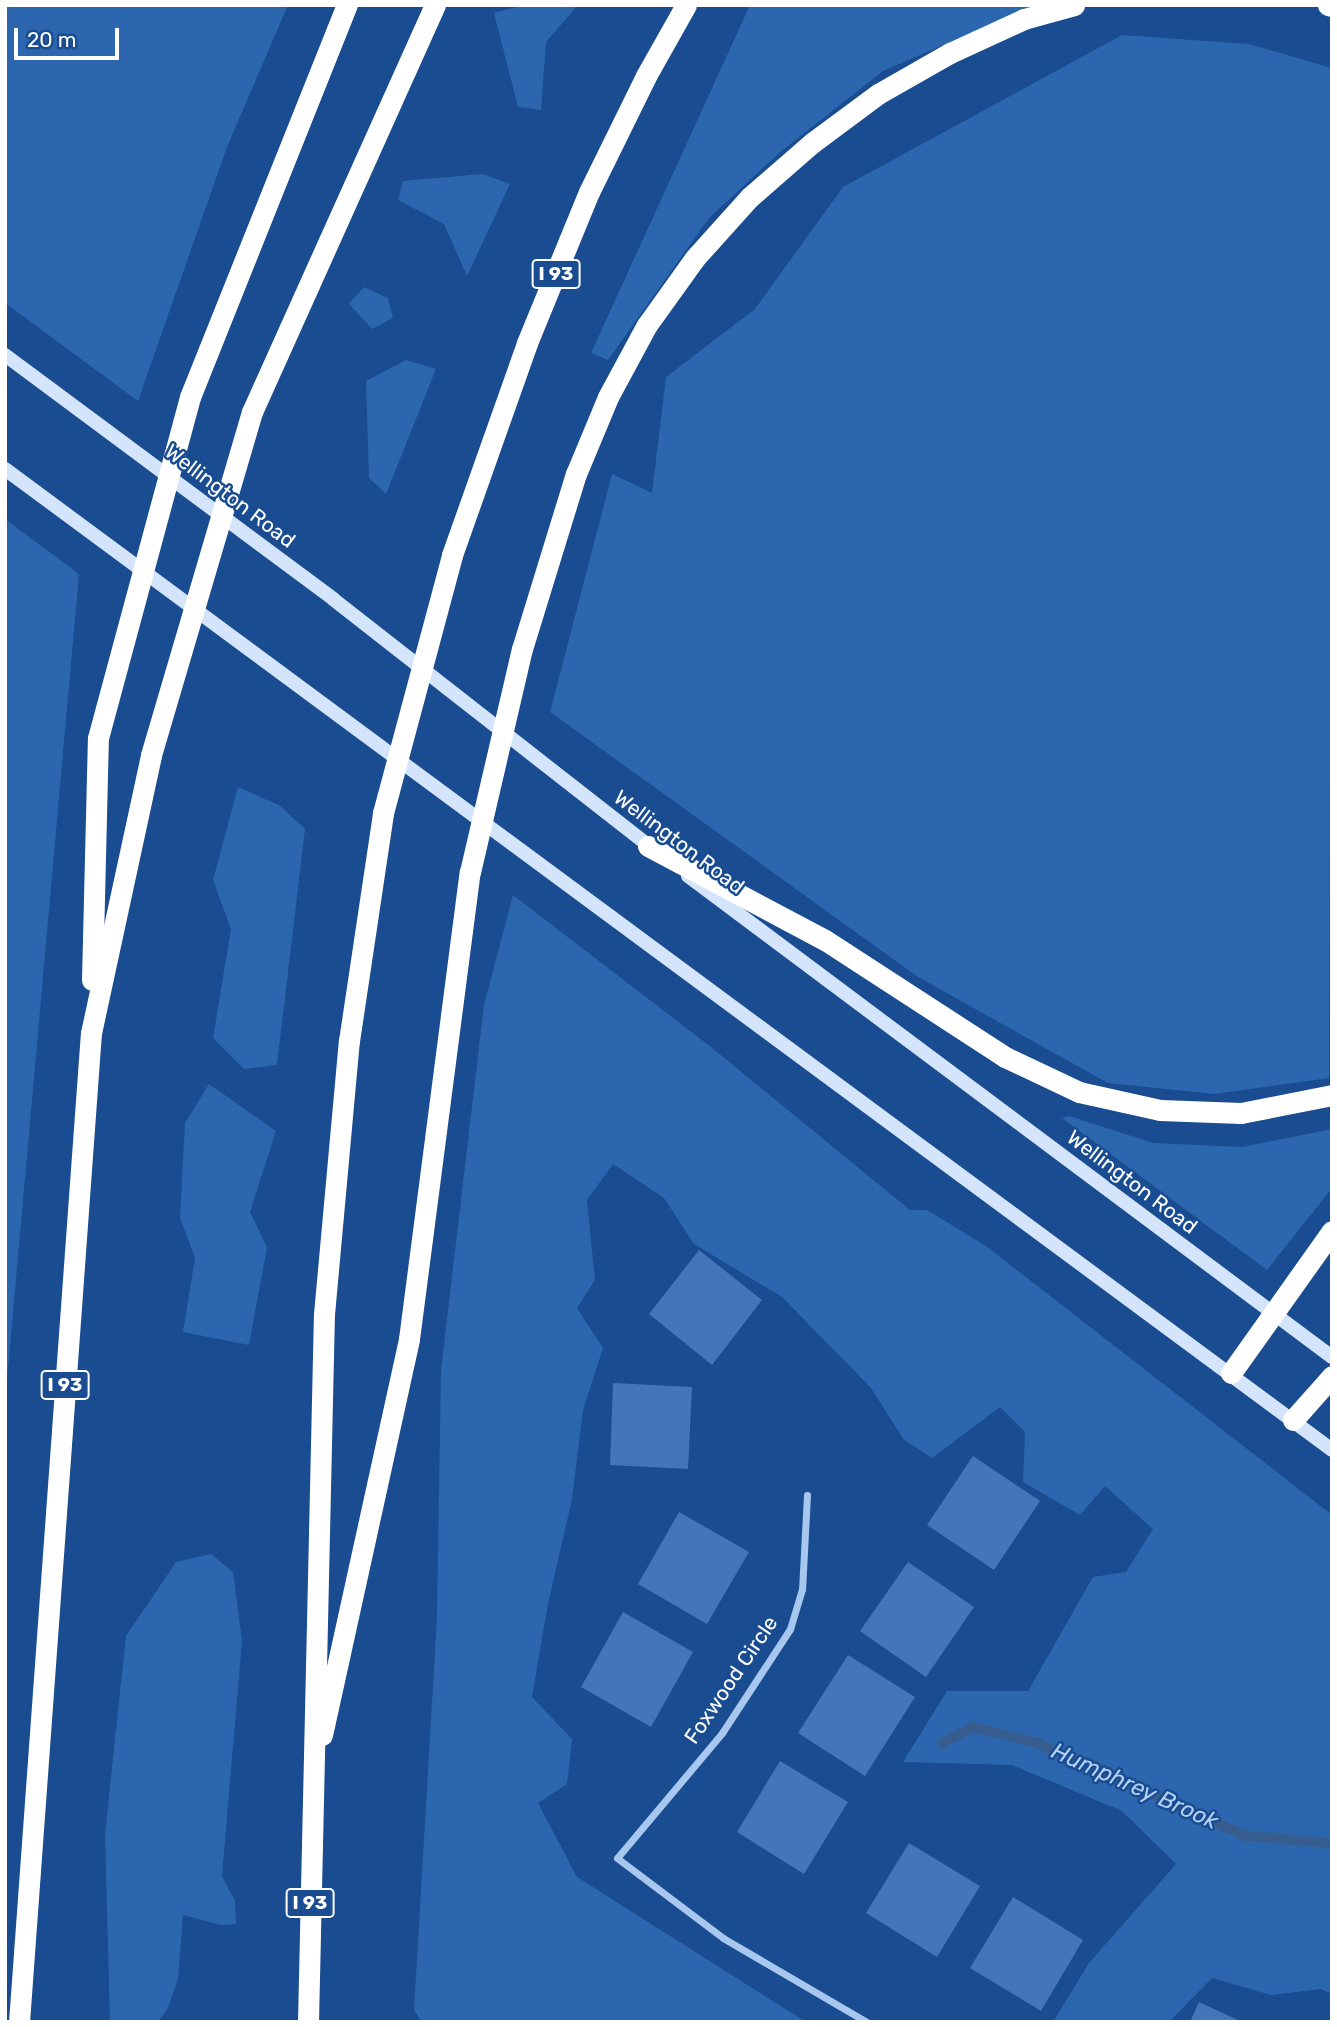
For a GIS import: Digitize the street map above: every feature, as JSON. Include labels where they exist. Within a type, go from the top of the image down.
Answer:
[{"type":"highway","points":[[91,1033],[99,738],[190,397],[347,5]]},
{"type":"highway","name":"I 93","points":[[19,2022],[91,1033],[151,755],[252,412],[435,5]]},
{"type":"highway","name":"I 93","points":[[308,2022],[311,1785],[324,1314],[349,1041],[383,813],[452,555],[527,343],[589,192],[646,76],[686,5]]},
{"type":"highway","points":[[311,1785],[409,1339],[470,872],[523,649],[576,474],[608,397],[647,325],[695,258],[750,197],[812,143],[878,94],[950,53],[1024,19],[1074,5]]},
{"type":"highway","points":[[648,846],[825,940],[1005,1057],[1079,1092],[1160,1111],[1241,1113],[1332,1095]]},
{"type":"highway","points":[[1231,1373],[1270,1312],[1332,1231]]},
{"type":"highway","points":[[1293,1420],[1332,1376]]},
{"type":"main road","name":"Wellington Road","points":[[5,355],[344,607],[648,846],[1332,1357]]},
{"type":"main road","points":[[5,469],[1332,1450]]},
{"type":"street","name":"Foxwood Circle","points":[[807,1495],[803,1589],[790,1629],[722,1732],[617,1858],[723,1938],[867,2022]]},
{"type":"shaded area","points":[[5,5],[288,5],[227,147],[138,401],[5,303]]},
{"type":"shaded area","points":[[524,5],[578,5],[546,42],[541,110],[518,107],[494,13]]},
{"type":"shaded area","points":[[750,5],[1036,5],[883,71],[779,153],[709,218],[608,360],[591,353]]},
{"type":"shaded area","points":[[1122,35],[1249,44],[1332,68],[1329,1078],[1214,1094],[1108,1083],[918,977],[550,712],[612,474],[652,493],[666,377],[755,309],[843,187]]},
{"type":"shaded area","points":[[482,174],[510,184],[467,276],[444,224],[398,200],[403,181]]},
{"type":"shaded area","points":[[364,287],[388,298],[393,318],[372,329],[349,304]]},
{"type":"shaded area","points":[[406,360],[436,369],[386,494],[369,478],[366,381]]},
{"type":"shaded area","points":[[5,519],[79,574],[5,1402]]},
{"type":"shaded area","points":[[238,787],[279,805],[305,829],[277,1065],[244,1069],[213,1038],[231,929],[213,880]]},
{"type":"shaded area","points":[[513,895],[711,1047],[910,1210],[927,1210],[986,1246],[1332,1515],[1332,1994],[1321,1989],[1271,1995],[1212,1978],[1169,2022],[1053,2022],[1089,1963],[1176,1864],[1122,1811],[1012,1765],[903,1762],[947,1691],[1028,1691],[1093,1577],[1126,1572],[1153,1529],[1105,1486],[1080,1515],[1023,1482],[1025,1432],[1000,1407],[932,1458],[904,1440],[871,1388],[782,1297],[694,1244],[664,1198],[613,1164],[587,1200],[595,1280],[577,1308],[603,1348],[583,1410],[572,1499],[548,1604],[532,1697],[572,1739],[567,1784],[538,1803],[577,1877],[806,2022],[422,2022],[414,2010],[437,1617],[441,1370],[484,1005]]},
{"type":"shaded area","points":[[209,1084],[276,1131],[250,1212],[267,1247],[249,1345],[183,1332],[195,1258],[180,1218],[185,1123]]},
{"type":"shaded area","points":[[1069,1116],[1153,1143],[1242,1147],[1332,1129],[1332,1188],[1267,1270],[1062,1118]]},
{"type":"shaded area","points":[[211,1554],[233,1572],[242,1641],[222,1876],[235,1901],[236,1924],[221,1925],[183,1915],[178,1979],[167,2010],[157,2022],[110,2022],[105,1834],[126,1636],[176,1562]]},
{"type":"building","points":[[699,1250],[762,1300],[712,1365],[649,1314]]},
{"type":"building","points":[[613,1383],[692,1387],[688,1469],[610,1465]]},
{"type":"building","points":[[973,1456],[1040,1501],[994,1570],[927,1525]]},
{"type":"building","points":[[679,1512],[749,1552],[707,1624],[638,1584]]},
{"type":"building","points":[[908,1562],[974,1607],[926,1677],[860,1631]]},
{"type":"building","points":[[623,1612],[693,1652],[651,1727],[581,1687]]},
{"type":"building","points":[[848,1655],[915,1697],[865,1776],[798,1733]]},
{"type":"building","points":[[780,1761],[848,1802],[804,1874],[737,1832]]},
{"type":"building","points":[[909,1843],[980,1886],[937,1957],[866,1913]]},
{"type":"building","points":[[1013,1897],[1083,1940],[1041,2011],[970,1968]]},
{"type":"building","points":[[1199,2002],[1242,2022],[1190,2022]]},
{"type":"waterway","name":"Humphrey Brook","points":[[942,1743],[973,1727],[1037,1743],[1246,1836],[1332,1843]]}]
